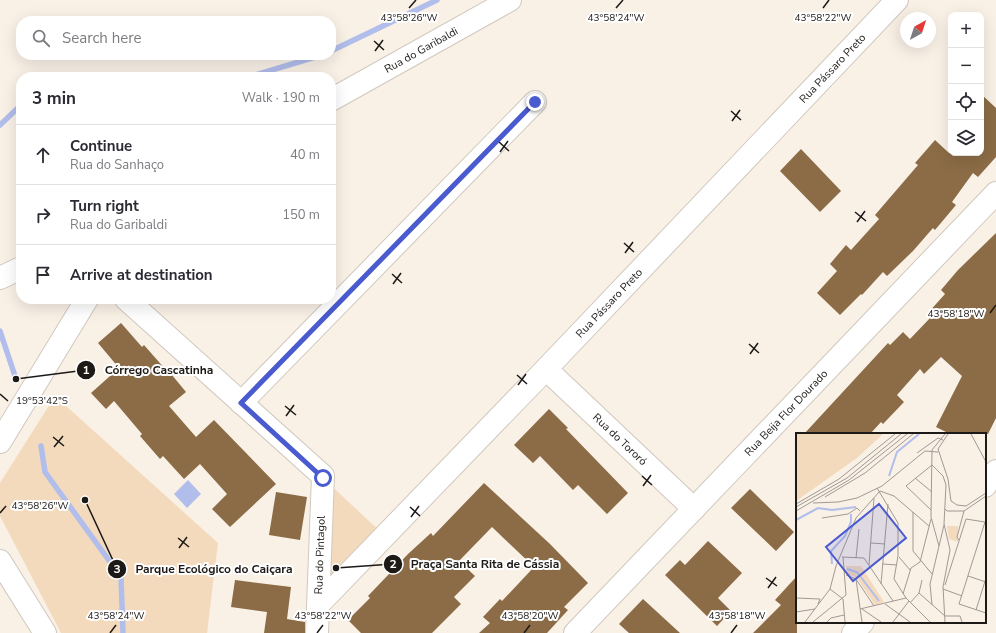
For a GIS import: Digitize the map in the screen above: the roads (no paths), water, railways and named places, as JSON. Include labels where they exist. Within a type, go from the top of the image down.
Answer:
[{"type":"street","name":"Rua do Garibaldi","points":[[336,97],[510,0]]},
{"type":"street","name":"Rua Pássaro Preto","points":[[319,604],[546,369],[897,0]]},
{"type":"street","points":[[132,304],[241,403],[535,102]]},
{"type":"street","name":"Rua Beija Flor Dourado","points":[[575,633],[996,193]]},
{"type":"street","points":[[0,278],[16,270]]},
{"type":"street","points":[[0,442],[84,304]]},
{"type":"street","name":"Rua do Tororó","points":[[546,369],[694,509]]},
{"type":"street","name":"Rua do Pintagol","points":[[241,403],[323,476],[317,633]]},
{"type":"street","points":[[986,485],[996,471]]},
{"type":"street","points":[[0,561],[45,633]]},
{"type":"street","points":[[853,633],[862,623]]},
{"type":"water","points":[[188,480],[201,494],[187,508],[174,494]]},
{"type":"waterway","points":[[336,49],[437,0]]},
{"type":"waterway","points":[[266,72],[305,60]]},
{"type":"waterway","points":[[0,125],[16,110]]},
{"type":"waterway","points":[[0,331],[16,379]]},
{"type":"waterway","points":[[41,446],[45,472],[121,577],[123,633]]},
{"type":"place","name":"Córrego Cascatinha","points":[[16,379]]},
{"type":"place","name":"Parque Ecológico do Caiçara","points":[[85,500]]},
{"type":"place","name":"Praça Santa Rita de Cássia","points":[[336,568]]}]
